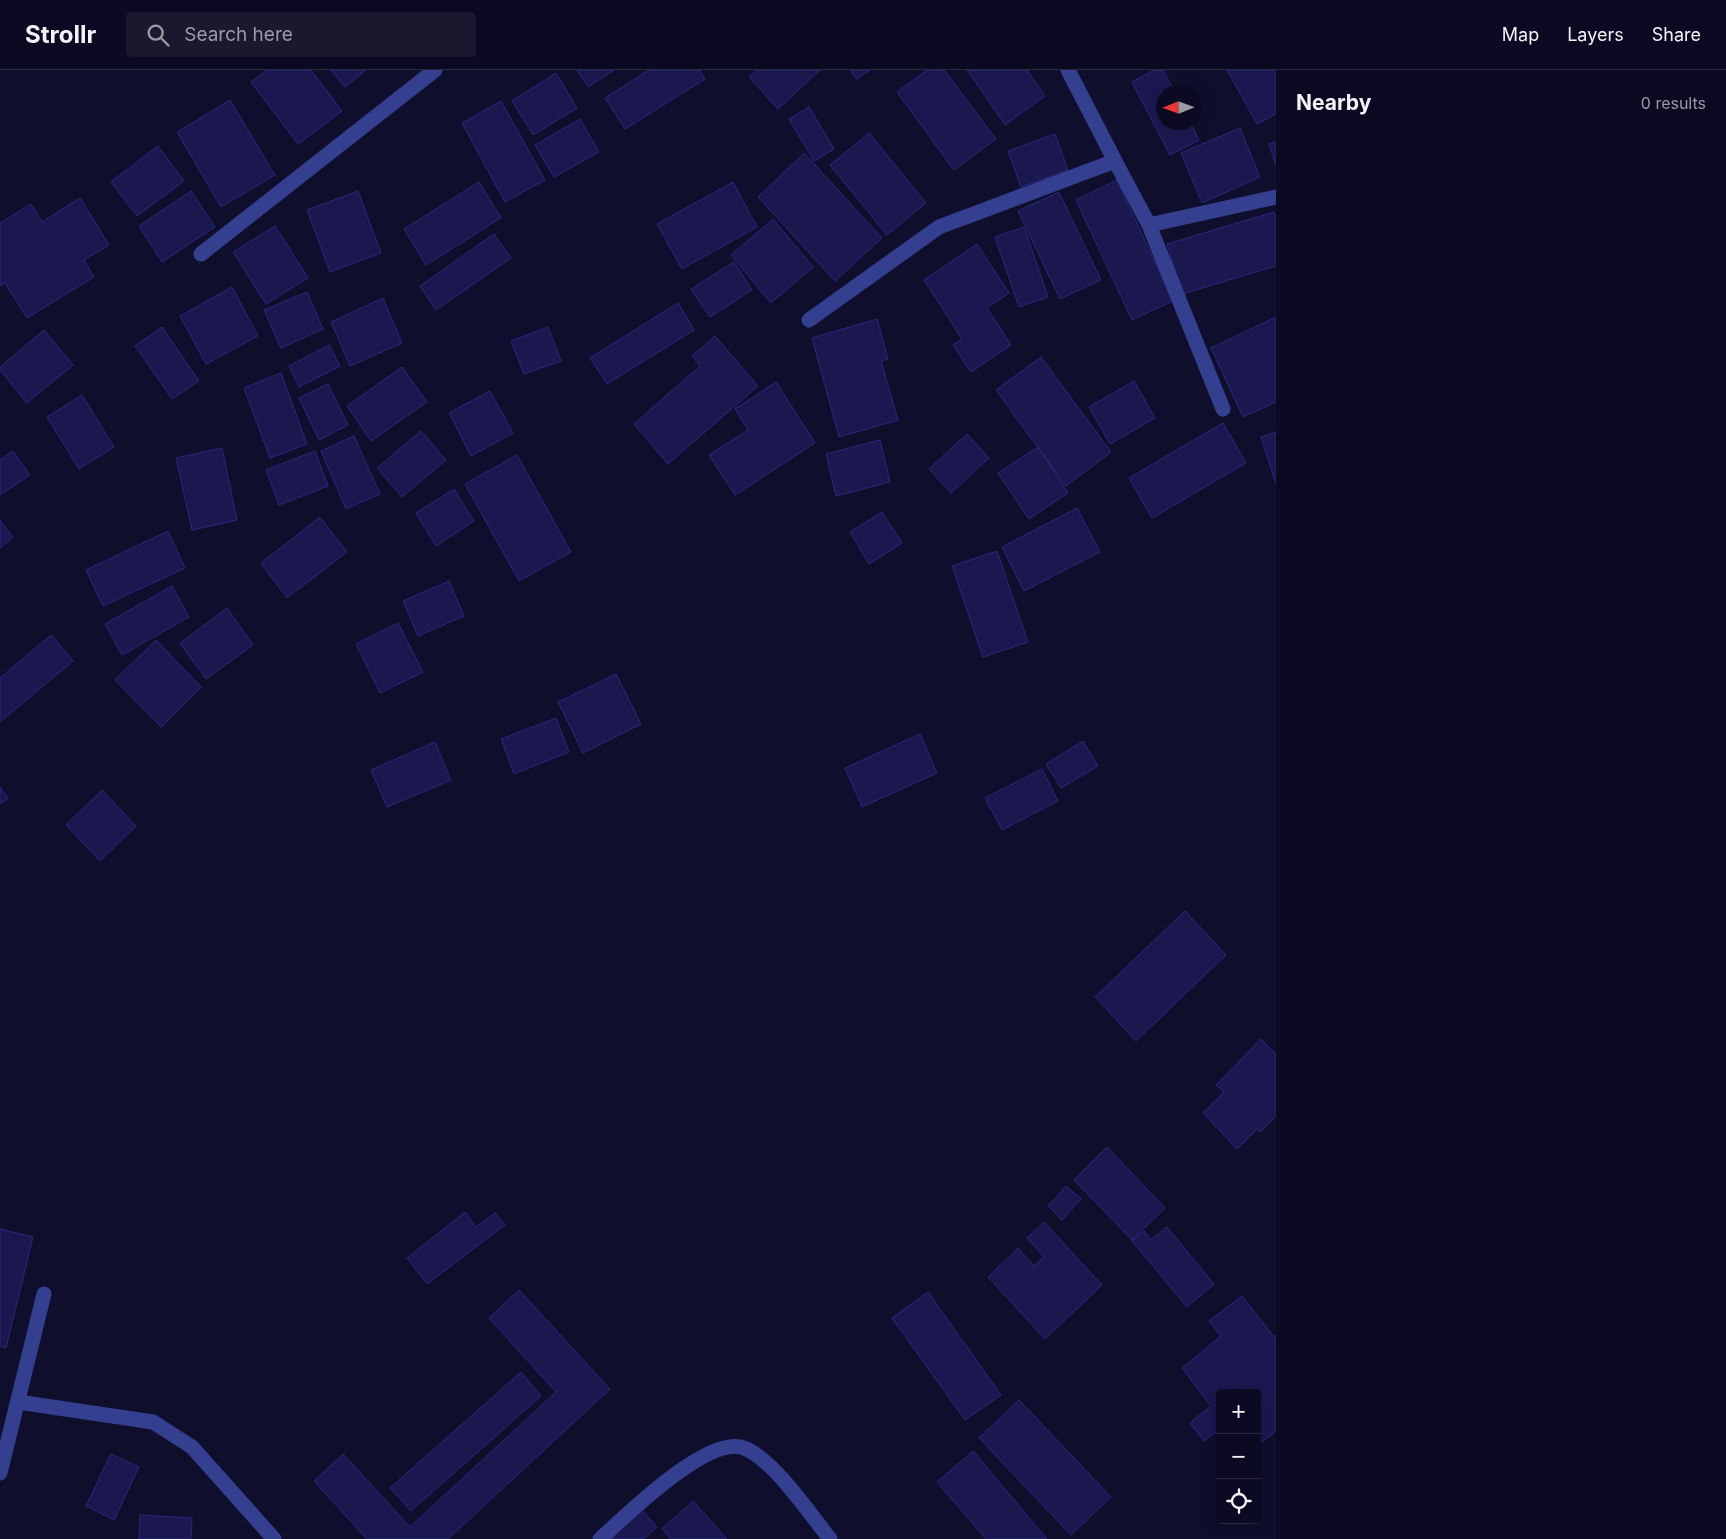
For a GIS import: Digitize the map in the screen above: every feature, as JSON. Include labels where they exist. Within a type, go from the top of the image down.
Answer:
[{"type":"street","points":[[201,254],[435,70]]},
{"type":"street","points":[[1068,70],[1149,225],[1223,409]]},
{"type":"street","points":[[809,320],[939,227],[1115,161]]},
{"type":"street","points":[[1149,225],[1276,197]]},
{"type":"street","points":[[0,1473],[44,1294]]},
{"type":"street","points":[[18,1402],[153,1422],[192,1448],[274,1539]]},
{"type":"street","points":[[600,1539],[680,1469],[721,1448],[743,1448],[770,1466],[830,1539]]},
{"type":"building","points":[[267,70],[311,70],[342,111],[298,144],[251,82]]},
{"type":"building","points":[[331,70],[366,70],[345,87]]},
{"type":"building","points":[[577,70],[614,70],[588,87]]},
{"type":"building","points":[[649,70],[699,70],[705,79],[625,129],[605,98]]},
{"type":"building","points":[[757,70],[820,70],[778,109],[749,77]]},
{"type":"building","points":[[850,70],[870,70],[856,79]]},
{"type":"building","points":[[927,70],[944,70],[996,139],[954,170],[897,92]]},
{"type":"building","points":[[967,70],[1027,70],[1045,96],[1005,125]]},
{"type":"building","points":[[1154,70],[1163,70],[1171,85],[1156,85],[1156,128],[1132,82]]},
{"type":"building","points":[[1227,70],[1276,70],[1276,114],[1257,124]]},
{"type":"building","points":[[556,73],[577,108],[533,135],[512,101]]},
{"type":"building","points":[[230,100],[275,175],[221,207],[177,132]]},
{"type":"building","points":[[501,101],[545,180],[505,202],[462,123]]},
{"type":"building","points":[[809,107],[834,149],[814,161],[789,119]]},
{"type":"building","points":[[580,119],[599,152],[554,177],[535,145]]},
{"type":"building","points":[[1240,128],[1260,177],[1202,203],[1181,153]]},
{"type":"building","points":[[1157,130],[1194,130],[1199,140],[1170,155]]},
{"type":"building","points":[[869,133],[926,203],[887,235],[830,165]]},
{"type":"building","points":[[1055,134],[1068,170],[1021,187],[1008,151]]},
{"type":"building","points":[[1276,142],[1276,166],[1269,144]]},
{"type":"building","points":[[158,146],[184,181],[137,216],[111,182]]},
{"type":"building","points":[[804,153],[882,238],[835,281],[758,197]]},
{"type":"building","points":[[1117,180],[1173,301],[1132,320],[1076,200]]},
{"type":"building","points":[[479,182],[501,218],[426,265],[404,229]]},
{"type":"building","points":[[733,182],[757,227],[682,269],[657,224]]},
{"type":"building","points":[[191,191],[215,227],[162,262],[139,226]]},
{"type":"building","points":[[358,191],[381,253],[330,272],[307,210]]},
{"type":"building","points":[[1059,192],[1101,280],[1060,299],[1018,211]]},
{"type":"building","points":[[80,198],[109,245],[84,260],[94,277],[27,318],[5,283],[0,286],[0,223],[31,204],[42,222]]},
{"type":"building","points":[[1274,212],[1276,217],[1276,266],[1182,294],[1167,244]]},
{"type":"building","points":[[773,219],[813,267],[771,303],[731,255]]},
{"type":"building","points":[[275,226],[308,278],[266,304],[233,252]]},
{"type":"building","points":[[1024,227],[1048,297],[1019,307],[995,237]]},
{"type":"building","points":[[494,234],[511,258],[436,310],[420,286]]},
{"type":"building","points":[[977,244],[1009,293],[987,308],[1011,345],[971,372],[953,345],[962,339],[924,280]]},
{"type":"building","points":[[734,262],[752,290],[710,317],[691,289]]},
{"type":"building","points":[[232,287],[258,336],[206,364],[180,316]]},
{"type":"building","points":[[307,292],[323,329],[281,348],[264,310]]},
{"type":"building","points":[[383,298],[402,343],[350,366],[331,322]]},
{"type":"building","points":[[678,303],[694,330],[607,384],[590,358]]},
{"type":"building","points":[[1276,317],[1276,402],[1243,417],[1211,348]]},
{"type":"building","points":[[877,319],[888,359],[881,361],[898,420],[839,437],[812,338]]},
{"type":"building","points":[[162,327],[199,381],[172,399],[135,346]]},
{"type":"building","points":[[548,327],[561,361],[524,374],[511,341]]},
{"type":"building","points":[[44,330],[73,365],[27,403],[0,370],[0,367]]},
{"type":"building","points":[[715,336],[758,386],[668,464],[634,424],[700,366],[692,356]]},
{"type":"building","points":[[329,345],[340,366],[299,387],[289,366]]},
{"type":"building","points":[[1041,357],[1111,452],[1066,486],[996,390]]},
{"type":"building","points":[[402,367],[427,402],[371,441],[347,406]]},
{"type":"building","points":[[281,373],[307,444],[270,458],[244,388]]},
{"type":"building","points":[[1134,381],[1155,418],[1110,444],[1089,407]]},
{"type":"building","points":[[776,382],[815,443],[735,495],[709,455],[748,430],[735,409]]},
{"type":"building","points":[[328,384],[348,425],[319,440],[299,398]]},
{"type":"building","points":[[490,391],[513,433],[471,456],[449,413]]},
{"type":"building","points":[[82,395],[114,447],[79,469],[47,417]]},
{"type":"building","points":[[1223,423],[1246,463],[1152,518],[1129,478]]},
{"type":"building","points":[[421,431],[446,460],[402,497],[377,468]]},
{"type":"building","points":[[1276,432],[1276,484],[1261,437]]},
{"type":"building","points":[[967,434],[989,458],[951,493],[929,469]]},
{"type":"building","points":[[354,436],[380,494],[346,509],[321,451]]},
{"type":"building","points":[[880,440],[890,482],[836,496],[826,454]]},
{"type":"building","points":[[1038,447],[1068,493],[1029,519],[998,473]]},
{"type":"building","points":[[222,448],[237,520],[192,530],[176,458]]},
{"type":"building","points":[[13,451],[30,475],[0,495],[0,460]]},
{"type":"building","points":[[315,451],[328,486],[279,505],[266,470]]},
{"type":"building","points":[[517,455],[571,552],[519,581],[465,484]]},
{"type":"building","points":[[454,489],[474,521],[436,546],[416,513]]},
{"type":"building","points":[[1077,508],[1100,552],[1024,591],[1002,547]]},
{"type":"building","points":[[882,512],[902,543],[869,564],[850,532]]},
{"type":"building","points":[[320,517],[347,552],[287,598],[261,563]]},
{"type":"building","points":[[0,520],[13,537],[0,548]]},
{"type":"building","points":[[168,531],[185,568],[103,606],[86,570]]},
{"type":"building","points":[[997,551],[1028,642],[983,657],[952,566]]},
{"type":"building","points":[[449,581],[464,616],[418,636],[403,601]]},
{"type":"building","points":[[172,586],[189,617],[122,655],[105,624]]},
{"type":"building","points":[[227,608],[253,645],[206,679],[180,643]]},
{"type":"building","points":[[398,623],[423,672],[380,693],[356,644]]},
{"type":"building","points":[[51,635],[73,661],[0,722],[0,678]]},
{"type":"building","points":[[156,640],[201,687],[161,727],[115,680]]},
{"type":"building","points":[[616,674],[641,724],[583,753],[558,702]]},
{"type":"building","points":[[556,718],[569,752],[514,774],[501,739]]},
{"type":"building","points":[[920,734],[937,773],[862,807],[845,768]]},
{"type":"building","points":[[1083,741],[1098,766],[1061,788],[1046,764]]},
{"type":"building","points":[[435,742],[451,780],[387,807],[371,770]]},
{"type":"building","points":[[1042,769],[1058,801],[1002,830],[985,798]]},
{"type":"building","points":[[0,787],[8,798],[0,804]]},
{"type":"building","points":[[102,790],[136,826],[100,861],[66,825]]},
{"type":"building","points":[[1185,911],[1226,955],[1136,1041],[1095,997]]},
{"type":"building","points":[[1261,1039],[1276,1054],[1276,1116],[1260,1132],[1257,1129],[1237,1149],[1203,1113],[1224,1092],[1216,1085]]},
{"type":"building","points":[[1107,1147],[1165,1208],[1132,1240],[1074,1180]]},
{"type":"building","points":[[1066,1186],[1081,1199],[1062,1220],[1048,1206]]},
{"type":"building","points":[[465,1212],[476,1227],[495,1213],[505,1225],[427,1284],[407,1258]]},
{"type":"building","points":[[1044,1222],[1102,1285],[1045,1339],[988,1277],[1018,1248],[1034,1266],[1044,1257],[1027,1238]]},
{"type":"building","points":[[1167,1227],[1214,1284],[1187,1307],[1132,1241],[1144,1231],[1151,1240]]},
{"type":"building","points":[[0,1229],[33,1237],[6,1348],[0,1346]]},
{"type":"building","points":[[519,1290],[610,1389],[448,1539],[367,1539],[314,1481],[343,1454],[410,1527],[556,1392],[489,1318]]},
{"type":"building","points":[[928,1292],[1001,1395],[965,1420],[892,1318]]},
{"type":"building","points":[[1242,1296],[1274,1337],[1276,1335],[1276,1431],[1261,1443],[1261,1389],[1216,1389],[1216,1432],[1204,1441],[1190,1423],[1211,1406],[1182,1368],[1221,1336],[1209,1321]]},
{"type":"building","points":[[521,1372],[541,1396],[411,1511],[390,1488]]},
{"type":"building","points":[[1019,1400],[1111,1497],[1071,1535],[979,1438]]},
{"type":"building","points":[[973,1451],[1047,1539],[986,1539],[937,1482]]},
{"type":"building","points":[[111,1454],[139,1467],[114,1520],[86,1506]]},
{"type":"building","points":[[693,1501],[727,1539],[671,1539],[662,1529]]},
{"type":"building","points":[[641,1509],[657,1527],[644,1539],[608,1539]]},
{"type":"building","points":[[140,1515],[192,1518],[191,1539],[139,1539]]}]
